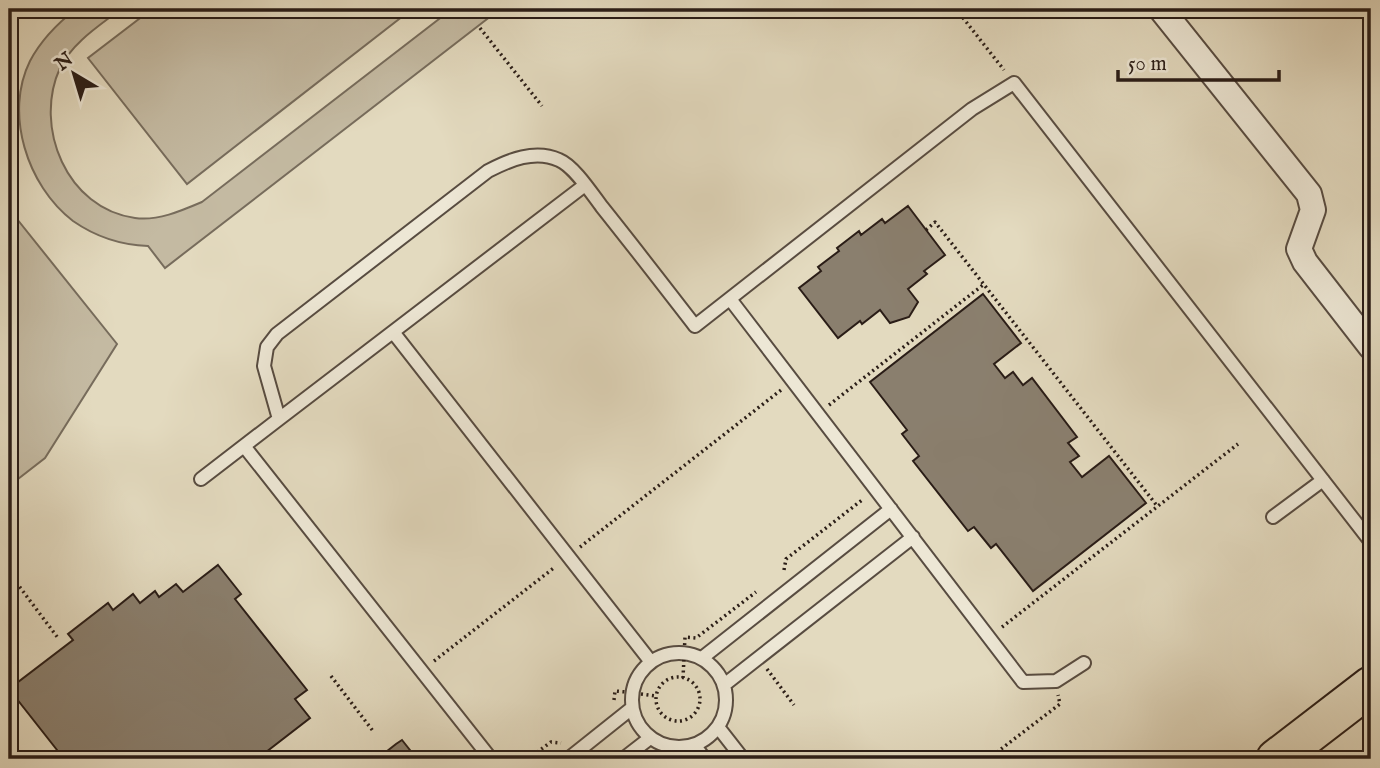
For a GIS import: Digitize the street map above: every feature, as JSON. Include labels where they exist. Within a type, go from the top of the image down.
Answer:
[{"type":"main road","points":[[1276,759],[1371,686]]},
{"type":"street","points":[[1161,9],[1309,194],[1313,210],[1299,249],[1305,262],[1371,347]]},
{"type":"lane","points":[[279,419],[264,366],[267,347],[277,334],[488,171],[508,160],[547,156],[562,161],[585,185],[695,326],[972,109],[1014,83],[1371,542]]},
{"type":"lane","points":[[201,479],[585,185]]},
{"type":"lane","points":[[730,299],[1023,682],[1056,681],[1084,663]]},
{"type":"lane","points":[[393,332],[651,662]]},
{"type":"lane","points":[[244,446],[491,759]]},
{"type":"lane","points":[[1273,517],[1323,480]]},
{"type":"lane","points":[[702,658],[891,509]]},
{"type":"lane","points":[[724,685],[913,537]]},
{"type":"lane","points":[[685,653],[702,658],[719,674],[724,685],[726,706],[718,727],[694,745],[672,747],[650,738],[635,719],[632,708],[632,692],[636,678],[658,657],[685,653]]},
{"type":"lane","points":[[568,759],[632,708]]},
{"type":"lane","points":[[718,727],[743,759]]},
{"type":"lane","points":[[623,759],[650,738]]},
{"type":"lane","points":[[694,745],[705,759]]},
{"type":"path","points":[[956,9],[1014,83]]},
{"type":"path","points":[[480,29],[542,106]]},
{"type":"path","points":[[926,230],[935,222],[1158,507]]},
{"type":"path","points":[[827,406],[984,284]]},
{"type":"path","points":[[420,671],[793,381]]},
{"type":"path","points":[[1000,629],[1238,444]]},
{"type":"path","points":[[775,576],[785,569],[786,559],[876,489]]},
{"type":"path","points":[[12,578],[58,638]]},
{"type":"path","points":[[683,678],[685,637],[696,638],[765,584]]},
{"type":"path","points":[[331,676],[373,731]]},
{"type":"path","points":[[683,678],[696,688],[699,702],[693,714],[687,718],[673,720],[666,717],[657,706],[657,692],[666,680],[683,678]]},
{"type":"path","points":[[988,759],[1060,704],[1056,681]]},
{"type":"shaded area","points":[[76,9],[121,9],[79,42],[60,68],[53,91],[51,115],[54,139],[62,162],[74,182],[91,199],[111,211],[144,219],[169,214],[202,202],[452,9],[500,9],[165,268],[148,246],[109,239],[90,232],[73,221],[43,189],[24,147],[19,103],[22,81],[39,46],[50,32]]},
{"type":"shaded area","points":[[152,9],[412,9],[187,184],[88,58]]},
{"type":"shaded area","points":[[9,209],[117,344],[45,458],[9,486]]},
{"type":"building","points":[[908,206],[945,255],[924,271],[927,274],[908,289],[918,302],[909,317],[890,323],[880,310],[838,338],[799,288],[821,271],[818,267],[839,251],[837,248],[859,231],[861,235],[882,219],[885,223]]},
{"type":"building","points":[[983,294],[1021,343],[994,364],[1005,378],[1013,372],[1023,385],[1032,378],[1077,437],[1068,443],[1079,456],[1070,462],[1082,477],[1109,456],[1146,503],[1033,591],[996,544],[991,548],[974,527],[968,531],[913,461],[919,456],[902,434],[907,430],[870,382]]},
{"type":"building","points":[[218,565],[241,594],[235,599],[307,690],[295,699],[310,718],[257,759],[45,759],[57,750],[9,689],[73,640],[68,634],[108,603],[113,610],[133,594],[140,603],[155,591],[159,597],[176,584],[183,592]]},
{"type":"building","points":[[402,740],[417,759],[377,759],[396,744]]}]
